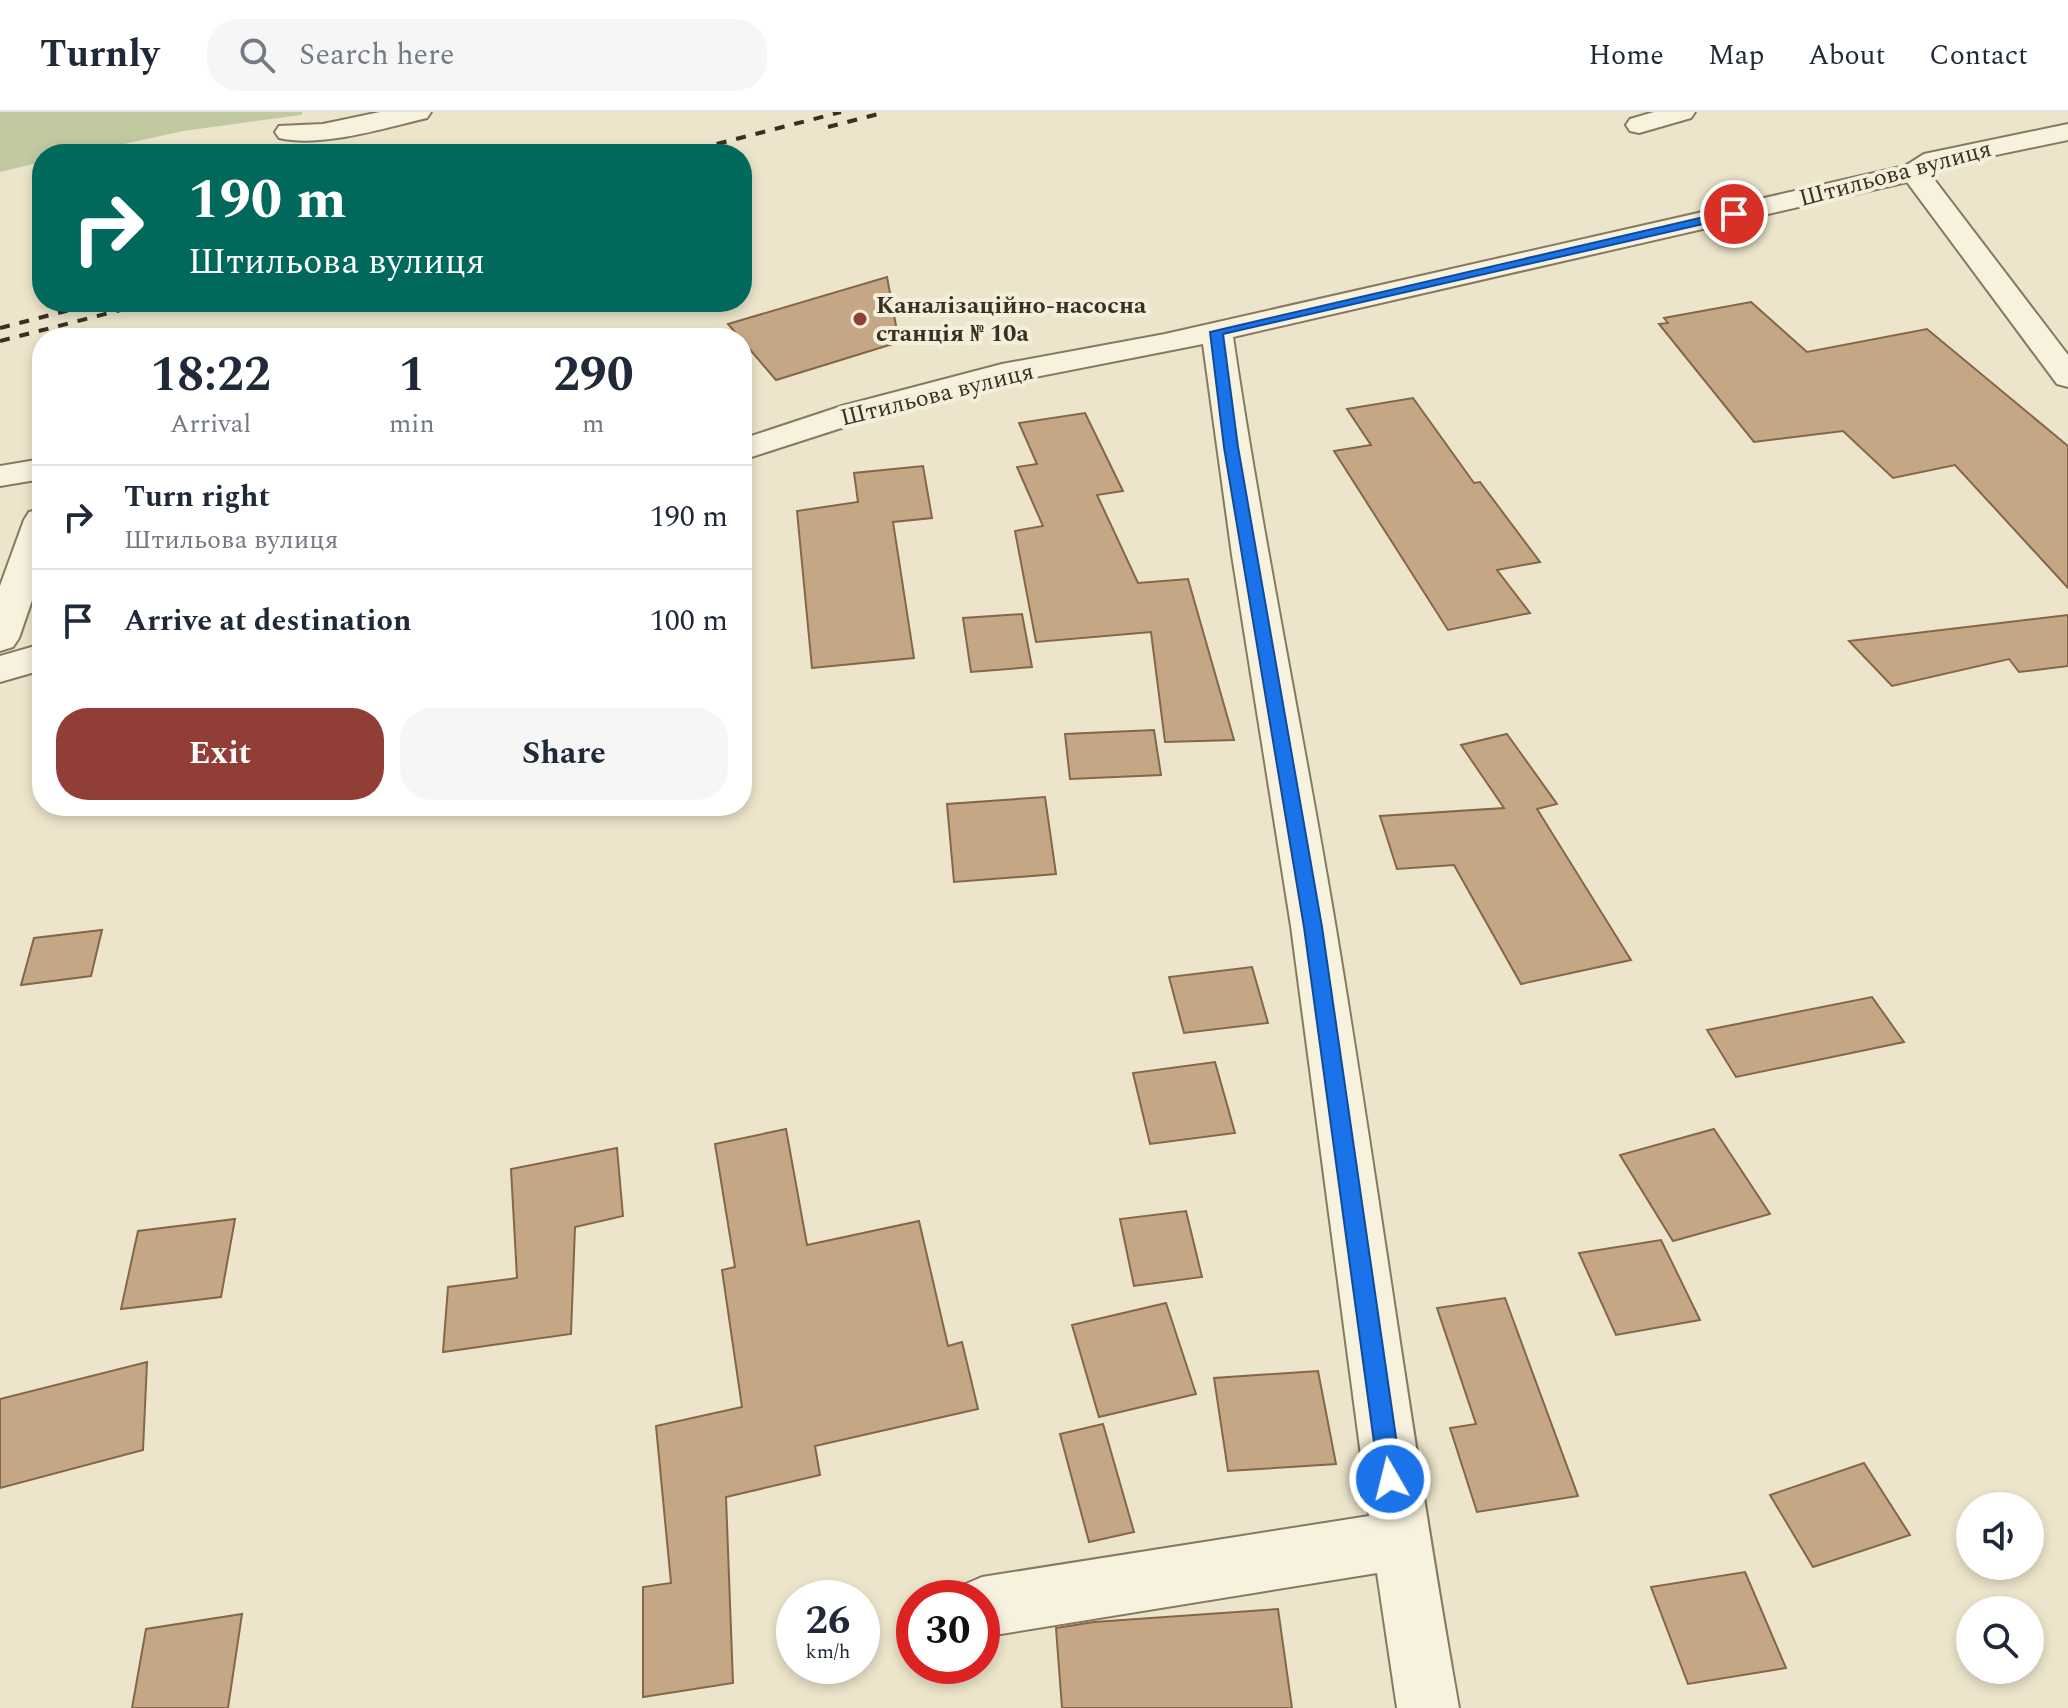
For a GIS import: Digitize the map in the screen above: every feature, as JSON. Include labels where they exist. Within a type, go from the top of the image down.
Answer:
[{"type":"street","points":[[288,132],[323,132],[418,112]]},
{"type":"street","points":[[1639,125],[1682,112]]},
{"type":"street","name":"Штильова вулиця","points":[[752,447],[854,413],[1002,374],[1217,332],[1914,172],[1934,160],[2068,132]]},
{"type":"street","points":[[1914,172],[2068,377]]},
{"type":"street","points":[[1217,332],[1231,447],[1313,927],[1399,1540],[1428,1708]]},
{"type":"street","points":[[0,476],[32,471]]},
{"type":"street","points":[[0,638],[32,548]]},
{"type":"street","points":[[0,669],[32,660]]},
{"type":"street","points":[[1000,1604],[1399,1540]]},
{"type":"green space","points":[[0,112],[303,112],[301,115],[183,131],[124,144],[32,144],[32,164],[0,172]]},
{"type":"building","name":"Каналізаційно-насосна станція № 10а","points":[[887,277],[899,342],[776,380],[752,352],[752,328],[731,328],[728,324]]},
{"type":"building","points":[[1751,302],[1807,352],[1927,329],[2068,446],[2068,588],[1955,465],[1893,478],[1843,431],[1754,442],[1659,324],[1668,323],[1664,318]]},
{"type":"building","points":[[1413,398],[1474,483],[1480,482],[1540,562],[1497,570],[1530,613],[1448,630],[1334,451],[1371,445],[1347,409]]},
{"type":"building","points":[[1085,413],[1123,491],[1097,495],[1138,583],[1188,579],[1234,740],[1165,742],[1151,632],[1036,642],[1015,531],[1043,526],[1017,467],[1037,464],[1019,423]]},
{"type":"building","points":[[923,466],[932,518],[893,522],[914,658],[812,668],[797,511],[858,502],[854,473]]},
{"type":"building","points":[[1022,614],[1032,667],[971,672],[963,618]]},
{"type":"building","points":[[2068,615],[2068,666],[2019,672],[2009,659],[1892,686],[1849,641]]},
{"type":"building","points":[[1154,730],[1161,775],[1070,779],[1065,734]]},
{"type":"building","points":[[1507,734],[1557,804],[1537,809],[1631,960],[1521,984],[1454,865],[1397,869],[1380,816],[1504,808],[1461,745]]},
{"type":"building","points":[[1045,797],[1056,874],[954,882],[947,804]]},
{"type":"building","points":[[102,930],[91,976],[21,985],[34,938]]},
{"type":"building","points":[[1252,967],[1268,1023],[1184,1033],[1169,977]]},
{"type":"building","points":[[1872,997],[1904,1042],[1736,1077],[1707,1030]]},
{"type":"building","points":[[1215,1062],[1235,1133],[1150,1144],[1133,1073]]},
{"type":"building","points":[[786,1129],[807,1245],[919,1221],[948,1346],[962,1342],[978,1409],[815,1446],[820,1475],[726,1497],[733,1683],[643,1697],[643,1587],[671,1583],[656,1426],[742,1407],[722,1270],[735,1267],[715,1144]]},
{"type":"building","points":[[1714,1129],[1770,1214],[1673,1241],[1620,1155]]},
{"type":"building","points":[[617,1148],[623,1216],[575,1227],[571,1334],[443,1352],[448,1287],[517,1278],[511,1169]]},
{"type":"building","points":[[1186,1211],[1202,1277],[1134,1286],[1120,1219]]},
{"type":"building","points":[[235,1219],[221,1297],[121,1309],[138,1231]]},
{"type":"building","points":[[1661,1240],[1700,1320],[1616,1335],[1579,1253]]},
{"type":"building","points":[[1505,1298],[1578,1496],[1477,1512],[1450,1428],[1476,1424],[1437,1308]]},
{"type":"building","points":[[1166,1303],[1196,1394],[1099,1417],[1072,1325]]},
{"type":"building","points":[[147,1362],[143,1450],[0,1488],[0,1399]]},
{"type":"building","points":[[1318,1371],[1336,1464],[1228,1471],[1214,1378]]},
{"type":"building","points":[[1103,1424],[1134,1532],[1089,1542],[1060,1434]]},
{"type":"building","points":[[1864,1463],[1910,1535],[1813,1567],[1770,1495]]},
{"type":"building","points":[[1745,1572],[1786,1668],[1688,1684],[1651,1587]]},
{"type":"building","points":[[1278,1609],[1292,1708],[1062,1708],[1056,1628],[1094,1622]]},
{"type":"building","points":[[242,1614],[228,1708],[132,1708],[146,1629]]},
{"type":"railway","points":[[717,144],[841,112]]},
{"type":"railway","points":[[828,127],[886,112]]},
{"type":"railway","points":[[0,328],[62,312]]},
{"type":"railway","points":[[51,328],[113,312]]},
{"type":"railway","points":[[0,341],[32,333]]},
{"type":"place","name":"Каналізаційно-насосна станція № 10а","points":[[860,319]]},
{"type":"route","points":[[1390,1479],[1313,927],[1231,447],[1217,332],[1734,214]]}]
